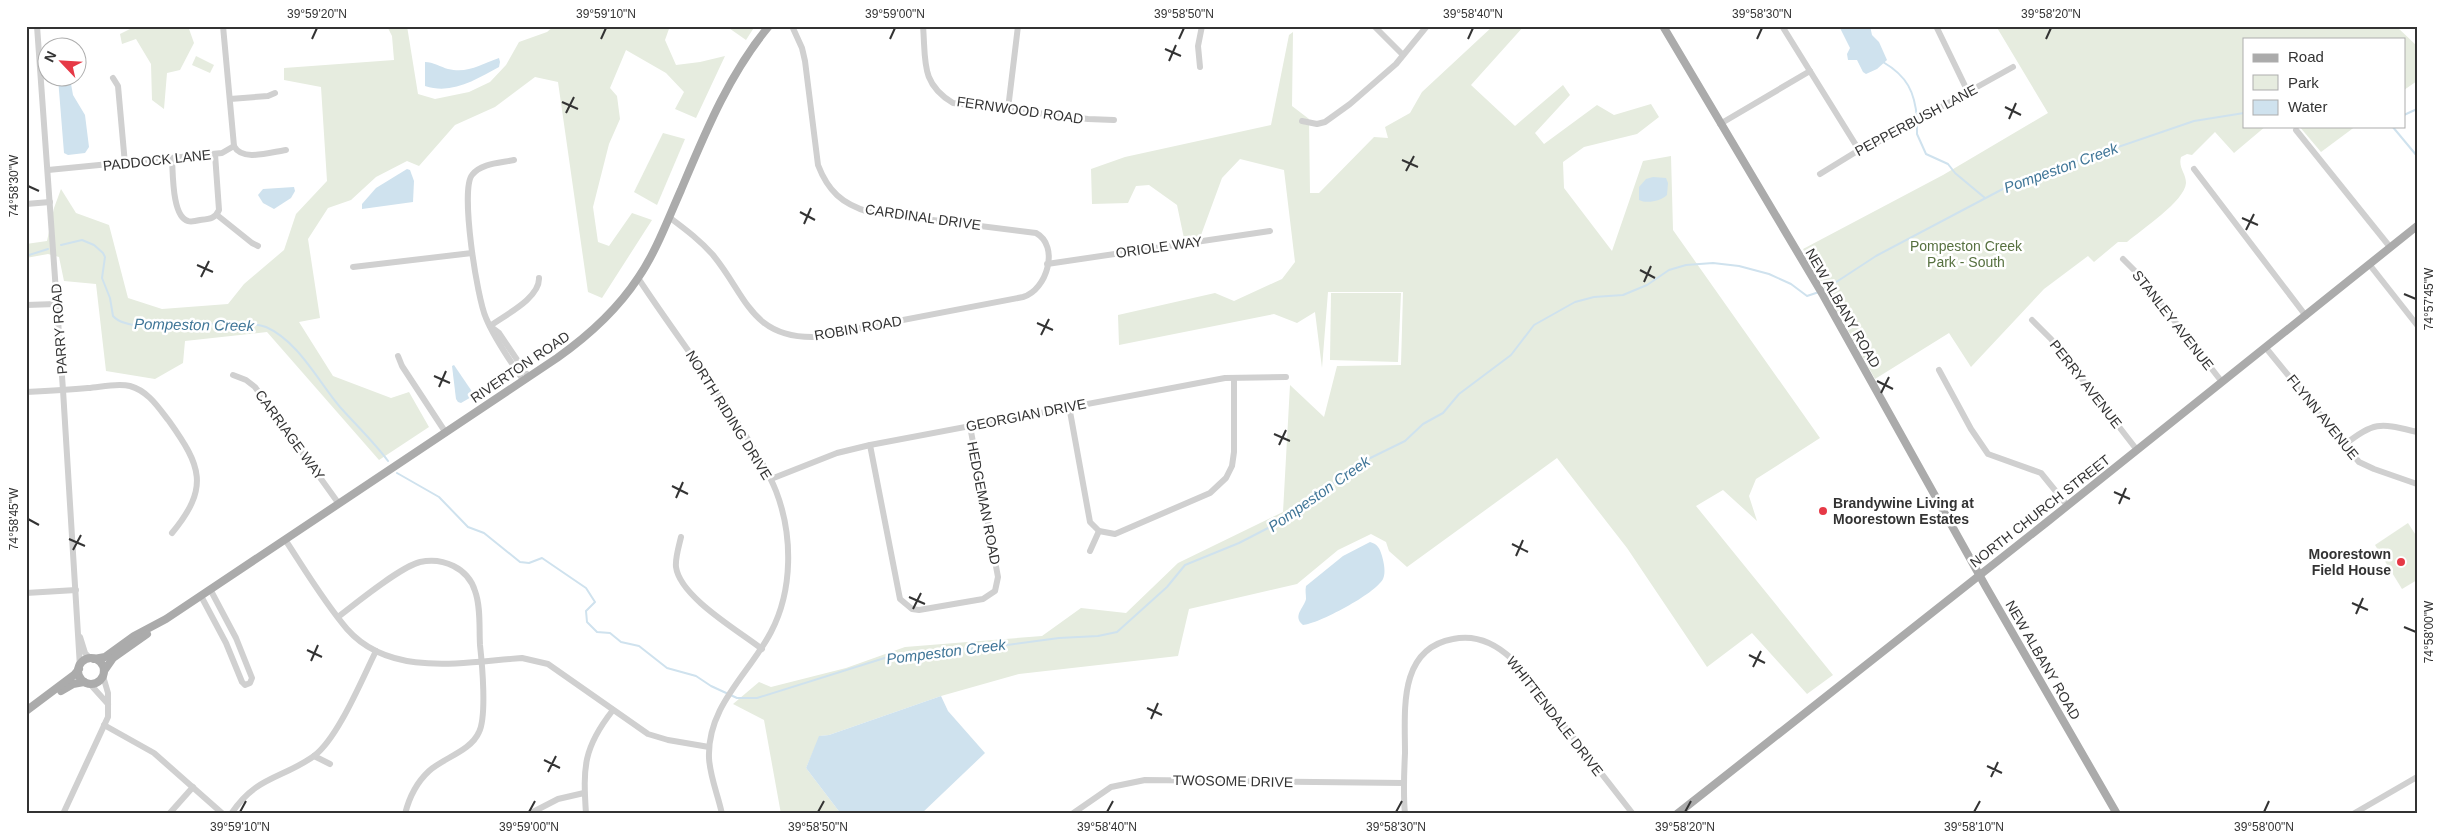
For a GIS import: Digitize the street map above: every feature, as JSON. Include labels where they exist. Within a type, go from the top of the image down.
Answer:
[{"type":"main road","name":"RIVERTON ROAD","points":[[103,673],[114,658],[166,619],[579,342],[621,300],[638,278],[669,217],[732,80],[769,26]]},
{"type":"main road","name":"NEW ALBANY ROAD","points":[[1663,26],[1822,295],[1979,575],[2117,814]]},
{"type":"main road","name":"NORTH CHURCH STREET","points":[[1677,814],[2266,348],[2417,226]]},
{"type":"main road","name":"RIVERTON ROAD","points":[[93,659],[105,657],[134,636],[166,619]]},
{"type":"main road","points":[[93,659],[101,664],[103,673],[98,682],[73,684],[30,709],[74,676],[85,660],[93,659]]},
{"type":"main road","points":[[79,668],[80,677],[87,683]]},
{"type":"street","name":"PARRY ROAD","points":[[37,26],[56,304],[64,390],[79,631],[85,653],[93,659]]},
{"type":"street","points":[[223,26],[234,146],[238,152],[246,155],[286,150]]},
{"type":"street","name":"CARDINAL DRIVE","points":[[792,26],[802,48],[805,61],[818,165],[824,180],[834,194],[853,207],[869,212],[1036,233],[1045,241],[1048,253],[1047,264]]},
{"type":"street","name":"FERNWOOD ROAD","points":[[923,26],[926,70],[930,83],[940,95],[954,103],[1114,120]]},
{"type":"street","points":[[1008,109],[1018,26]]},
{"type":"street","points":[[1200,67],[1198,46],[1202,26]]},
{"type":"street","points":[[1374,26],[1403,55]]},
{"type":"street","points":[[1302,121],[1317,124],[1331,118],[1382,78],[1427,26]]},
{"type":"street","points":[[1782,26],[1859,150]]},
{"type":"street","points":[[1936,26],[1968,92]]},
{"type":"street","name":"PEPPERBUSH LANE","points":[[1820,174],[1859,150],[2013,67]]},
{"type":"street","points":[[1720,124],[1810,71]]},
{"type":"street","points":[[113,78],[118,86],[125,164]]},
{"type":"street","points":[[230,99],[268,96],[275,93]]},
{"type":"street","points":[[2296,130],[2390,247]]},
{"type":"street","name":"PADDOCK LANE","points":[[48,170],[215,154],[222,153],[234,146]]},
{"type":"street","points":[[215,154],[219,204],[217,215]]},
{"type":"street","points":[[172,159],[177,207],[180,216],[189,222],[209,219],[217,215]]},
{"type":"street","points":[[514,160],[477,170],[468,183],[472,253],[482,308],[490,326],[526,378]]},
{"type":"street","points":[[2194,169],[2306,316]]},
{"type":"street","points":[[26,204],[50,202]]},
{"type":"street","points":[[217,215],[258,246]]},
{"type":"street","name":"ROBIN ROAD","points":[[669,217],[696,237],[713,255],[760,321],[776,332],[795,337],[814,337],[1023,297],[1037,290],[1045,276],[1047,264]]},
{"type":"street","name":"ORIOLE WAY","points":[[1047,264],[1270,231]]},
{"type":"street","points":[[353,267],[472,253]]},
{"type":"street","name":"STANLEY AVENUE","points":[[2123,259],[2137,273],[2222,382]]},
{"type":"street","points":[[2369,264],[2417,325]]},
{"type":"street","points":[[490,326],[533,295],[539,284],[539,278]]},
{"type":"street","name":"NORTH RIDING DRIVE","points":[[638,278],[728,409],[771,479],[783,514],[787,536],[788,575],[780,611],[762,649],[719,709],[713,724],[709,747],[711,772],[722,814]]},
{"type":"street","points":[[26,305],[56,304]]},
{"type":"street","name":"PERRY AVENUE","points":[[2032,320],[2051,338],[2137,450]]},
{"type":"street","name":"FLYNN AVENUE","points":[[2266,348],[2344,445],[2364,465],[2417,484]]},
{"type":"street","points":[[398,356],[446,433]]},
{"type":"street","points":[[1938,370],[1975,436],[1988,454],[2041,473],[2067,505]]},
{"type":"street","name":"CARRIAGE WAY","points":[[233,374],[255,387],[339,504]]},
{"type":"street","name":"GEORGIAN DRIVE","points":[[771,479],[830,456],[870,445],[1069,406],[1234,378],[1286,376]]},
{"type":"street","points":[[1069,406],[1090,522],[1098,531],[1106,534],[1120,533],[1210,493],[1222,484],[1230,472],[1234,452],[1234,378]]},
{"type":"street","points":[[26,392],[128,386],[140,390],[157,405],[191,454],[197,478],[193,503],[172,533]]},
{"type":"street","points":[[2344,445],[2363,430],[2376,425],[2417,432]]},
{"type":"street","name":"HEDGEMAN ROAD","points":[[870,445],[900,600],[912,609],[919,610],[974,600],[990,596],[995,591],[998,577],[970,426]]},
{"type":"street","points":[[1090,551],[1098,531]]},
{"type":"street","points":[[681,537],[676,566],[683,585],[698,601],[762,649]]},
{"type":"street","points":[[286,540],[338,617],[355,637],[376,652],[398,660],[418,662],[522,658],[548,664],[648,734],[709,747]]},
{"type":"street","points":[[338,617],[415,564],[433,561],[448,563],[466,575],[475,591],[482,661],[482,718],[480,732],[471,742],[429,771],[417,784],[404,814]]},
{"type":"street","points":[[201,596],[226,643],[242,682],[245,685],[250,683],[252,678],[236,638],[210,589]]},
{"type":"street","points":[[26,593],[76,590]]},
{"type":"street","name":"PARRY ROAD","points":[[79,631],[77,647],[79,668]]},
{"type":"street","name":"WHITTENDALE DRIVE","points":[[1405,814],[1405,702],[1412,670],[1424,653],[1439,643],[1457,638],[1476,638],[1495,645],[1512,659],[1633,814]]},
{"type":"street","points":[[231,814],[246,794],[256,786],[314,756],[334,732],[376,652]]},
{"type":"street","points":[[63,814],[108,717],[103,673]]},
{"type":"street","points":[[87,683],[108,705]]},
{"type":"street","points":[[586,814],[584,771],[590,744],[613,710]]},
{"type":"street","points":[[104,725],[154,753],[222,814]]},
{"type":"street","points":[[314,756],[330,764]]},
{"type":"street","points":[[2353,814],[2417,777]]},
{"type":"street","name":"TWOSOME DRIVE","points":[[1072,814],[1111,788],[1139,781],[1404,783]]},
{"type":"street","points":[[169,814],[193,787]]},
{"type":"street","points":[[529,814],[558,799],[584,793]]},
{"type":"green space","points":[[136,26],[188,26],[194,43],[180,70],[167,73],[164,109],[152,100],[151,64],[136,39],[122,44],[120,34]]},
{"type":"green space","points":[[387,26],[407,26],[418,94],[435,99],[469,92],[490,82],[506,65],[519,42],[547,32],[554,26],[670,26],[665,40],[676,65],[725,56],[696,118],[675,109],[684,92],[666,73],[626,50],[610,88],[617,96],[620,119],[609,144],[593,207],[598,242],[609,246],[632,213],[652,220],[602,298],[588,292],[558,82],[535,77],[495,107],[455,125],[419,166],[407,161],[376,177],[351,200],[328,208],[308,239],[320,318],[299,322],[333,376],[391,398],[409,392],[429,427],[379,460],[267,332],[185,341],[183,363],[155,379],[106,371],[96,284],[64,281],[59,257],[48,254],[26,258],[26,244],[47,241],[54,208],[61,189],[76,213],[109,225],[128,298],[162,309],[228,304],[244,284],[284,250],[296,214],[327,181],[321,87],[284,80],[284,68],[394,60],[392,36]]},
{"type":"green space","points":[[726,26],[755,26],[746,40]]},
{"type":"green space","points":[[1493,26],[1524,26],[1471,85],[1515,126],[1563,85],[1570,95],[1535,133],[1544,144],[1597,105],[1614,115],[1651,104],[1659,117],[1637,134],[1584,147],[1563,162],[1564,188],[1612,251],[1643,161],[1671,156],[1673,230],[1820,438],[1756,479],[1749,496],[1757,521],[1723,490],[1696,506],[1833,675],[1807,694],[1752,633],[1707,667],[1627,548],[1557,458],[1407,567],[1389,551],[1386,542],[1371,534],[1338,550],[1297,584],[1189,609],[1178,656],[1019,674],[941,696],[829,735],[820,736],[806,768],[841,814],[781,814],[764,720],[733,704],[759,682],[771,687],[846,668],[905,647],[1042,636],[1081,608],[1126,613],[1178,563],[1283,512],[1290,385],[1324,417],[1337,366],[1401,365],[1403,292],[1328,292],[1322,368],[1315,312],[1297,323],[1274,314],[1119,345],[1118,315],[1215,293],[1234,301],[1282,279],[1295,262],[1284,170],[1240,159],[1222,178],[1197,246],[1186,248],[1177,205],[1149,185],[1136,186],[1128,203],[1092,204],[1091,169],[1125,157],[1271,125],[1289,35],[1293,32],[1292,106],[1309,119],[1310,193],[1319,193],[1374,137],[1388,138],[1385,127],[1410,113],[1422,92]]},
{"type":"green space","name":"Pompeston Creek Park - South","points":[[1996,26],[2396,26],[2417,46],[2417,81],[2406,89],[2406,38],[2243,38],[2243,128],[2264,128],[2234,153],[2215,132],[2192,155],[2187,154],[2181,157],[2180,161],[2186,183],[2184,190],[2171,206],[2127,242],[2118,242],[2094,262],[2088,256],[2044,289],[1971,367],[1949,333],[1875,379],[1803,249],[1943,175],[2048,113]]},
{"type":"green space","points":[[196,56],[214,65],[210,73],[192,65]]},
{"type":"green space","points":[[2301,128],[2353,128],[2321,152]]},
{"type":"green space","points":[[663,133],[685,139],[657,205],[634,192]]},
{"type":"green space","points":[[1331,293],[1401,293],[1398,362],[1330,360]]},
{"type":"green space","name":"Moorestown Field House","points":[[2408,523],[2417,537],[2417,580],[2402,589],[2375,545]]},
{"type":"water","points":[[1839,26],[1870,26],[1872,35],[1879,42],[1887,60],[1877,69],[1866,74],[1863,72],[1857,60],[1848,60],[1847,54],[1850,48]]},
{"type":"water","points":[[499,58],[499,67],[473,81],[445,89],[425,86],[425,62],[448,69],[462,70],[474,68]]},
{"type":"water","points":[[59,88],[72,88],[73,95],[85,115],[89,147],[85,153],[68,155],[64,153]]},
{"type":"water","points":[[407,169],[410,170],[414,181],[413,202],[362,209],[362,204],[376,188]]},
{"type":"water","points":[[1653,177],[1666,178],[1668,183],[1667,195],[1654,201],[1646,202],[1639,200],[1639,187],[1646,179]]},
{"type":"water","points":[[294,187],[295,191],[291,198],[274,209],[263,203],[258,195],[263,189]]},
{"type":"water","points":[[454,365],[473,393],[473,396],[461,403],[456,399],[452,366]]},
{"type":"water","points":[[1370,542],[1377,545],[1381,553],[1384,568],[1383,579],[1369,592],[1346,607],[1321,620],[1303,625],[1300,622],[1299,615],[1306,599],[1306,586],[1343,556]]},
{"type":"water","points":[[941,696],[948,711],[985,753],[921,814],[841,814],[806,768],[819,736],[829,735]]},
{"type":"waterway","points":[[1883,62],[1904,79],[1912,93],[1917,119]]},
{"type":"waterway","name":"Pompeston Creek","points":[[2406,114],[2417,109]]},
{"type":"waterway","name":"Pompeston Creek","points":[[1824,290],[1876,256],[2016,182],[2194,121],[2243,113]]},
{"type":"waterway","points":[[1917,124],[1917,134],[1926,154],[1948,164],[1955,173],[1985,198]]},
{"type":"waterway","points":[[2394,128],[2417,156]]},
{"type":"waterway","name":"Pompeston Creek","points":[[61,245],[82,240],[94,245],[103,253],[105,257],[102,278],[110,298],[113,316],[124,323],[162,327],[232,323],[251,324],[266,327],[277,333],[307,362],[340,407],[388,461]]},
{"type":"waterway","name":"Pompeston Creek","points":[[26,256],[48,249]]},
{"type":"waterway","name":"Pompeston Creek","points":[[397,473],[439,497],[468,527],[484,533],[520,562],[529,563],[542,558],[586,588],[595,602],[586,611],[587,622],[597,632],[610,633],[621,642],[639,646],[667,668],[696,676],[711,686],[737,698],[757,698],[891,656],[1000,646],[1059,638],[1098,636],[1117,632],[1167,587],[1185,565],[1239,543],[1270,527],[1278,526],[1294,516],[1354,466],[1405,441],[1423,424],[1443,413],[1459,394],[1511,355],[1534,325],[1575,302],[1594,297],[1623,295],[1647,285],[1669,270],[1686,265],[1713,263],[1739,266],[1769,274],[1791,284],[1807,296],[1819,292]]},
{"type":"place","name":"Brandywine Living at Moorestown Estates","points":[[1823,511]]},
{"type":"place","name":"Moorestown Field House","points":[[2401,562]]}]
